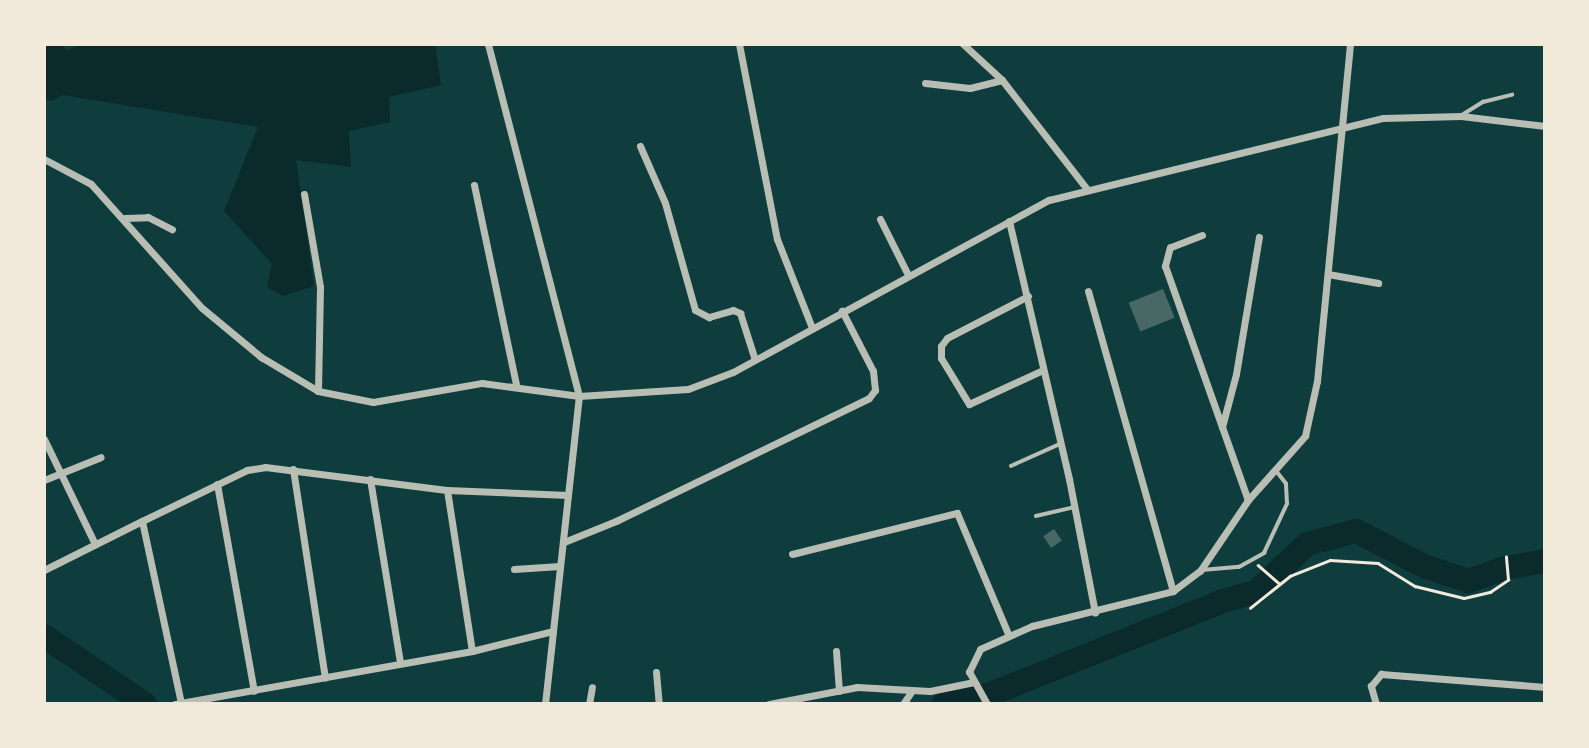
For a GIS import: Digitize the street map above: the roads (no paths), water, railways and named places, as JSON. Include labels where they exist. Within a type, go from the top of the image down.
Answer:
[{"type":"street","points":[[488,44],[579,396],[545,704]]},
{"type":"street","points":[[739,44],[776,239],[812,328]]},
{"type":"street","points":[[963,44],[1002,80],[1087,189]]},
{"type":"street","points":[[987,704],[969,672],[973,657],[1008,634],[1173,591],[1200,571],[1248,500],[1301,443],[1307,428],[1328,274],[1345,125],[1350,44]]},
{"type":"street","points":[[925,83],[970,89],[1002,80]]},
{"type":"street","points":[[44,159],[73,171],[125,218],[225,329],[261,357],[318,391],[373,402],[482,383],[516,384],[579,396],[688,389],[755,360],[907,273],[1049,200],[1345,125],[1383,118],[1461,116],[1545,126]]},
{"type":"street","points":[[640,146],[665,203],[695,310],[709,317],[733,310],[740,313],[755,360]]},
{"type":"street","points":[[474,185],[516,384]]},
{"type":"street","points":[[304,194],[320,287],[318,391]]},
{"type":"street","points":[[125,218],[148,217],[172,229]]},
{"type":"street","points":[[880,219],[907,273]]},
{"type":"street","points":[[1009,221],[1062,443],[1095,613]]},
{"type":"street","points":[[1202,235],[1175,243],[1166,255],[1165,266],[1248,500]]},
{"type":"street","points":[[1222,427],[1234,386],[1259,237]]},
{"type":"street","points":[[1328,274],[1378,283]]},
{"type":"street","points":[[1088,291],[1173,591]]},
{"type":"street","points":[[1028,296],[947,338],[941,346],[941,358],[969,404],[1043,370]]},
{"type":"street","points":[[564,542],[616,521],[869,398],[875,390],[873,371],[842,311]]},
{"type":"street","points":[[44,439],[63,472],[95,544]]},
{"type":"street","points":[[44,480],[101,457]]},
{"type":"street","points":[[44,570],[217,484],[256,468],[293,469],[447,490],[568,495]]},
{"type":"street","points":[[293,469],[325,678]]},
{"type":"street","points":[[369,479],[400,663]]},
{"type":"street","points":[[217,484],[254,691]]},
{"type":"street","points":[[447,490],[472,651]]},
{"type":"street","points":[[792,554],[957,513],[1008,634]]},
{"type":"street","points":[[142,521],[178,704],[472,651],[553,631]]},
{"type":"street","points":[[514,569],[560,566]]},
{"type":"street","points":[[836,651],[839,691]]},
{"type":"street","points":[[656,672],[659,704]]},
{"type":"street","points":[[1376,704],[1371,686],[1381,674],[1545,687]]},
{"type":"street","points":[[769,704],[869,688],[911,692],[976,684]]},
{"type":"street","points":[[589,704],[592,687]]},
{"type":"street","points":[[903,704],[911,692]]},
{"type":"lane","points":[[1461,116],[1483,102],[1512,95]]},
{"type":"lane","points":[[1011,466],[1062,443]]},
{"type":"lane","points":[[1200,571],[1239,566],[1264,553],[1287,504],[1286,484],[1276,470]]},
{"type":"lane","points":[[1037,516],[1074,507]]},
{"type":"water","points":[[44,44],[62,44],[67,51],[79,44],[435,44],[441,85],[389,97],[390,122],[349,131],[351,167],[296,160],[314,286],[283,296],[267,287],[272,264],[224,211],[258,127],[63,95],[52,101],[44,99]]},
{"type":"waterway","points":[[944,704],[988,695],[1220,602],[1256,592],[1307,544],[1356,531],[1426,567],[1469,581],[1505,568],[1545,561]]},
{"type":"waterway","points":[[44,636],[145,704]]}]
